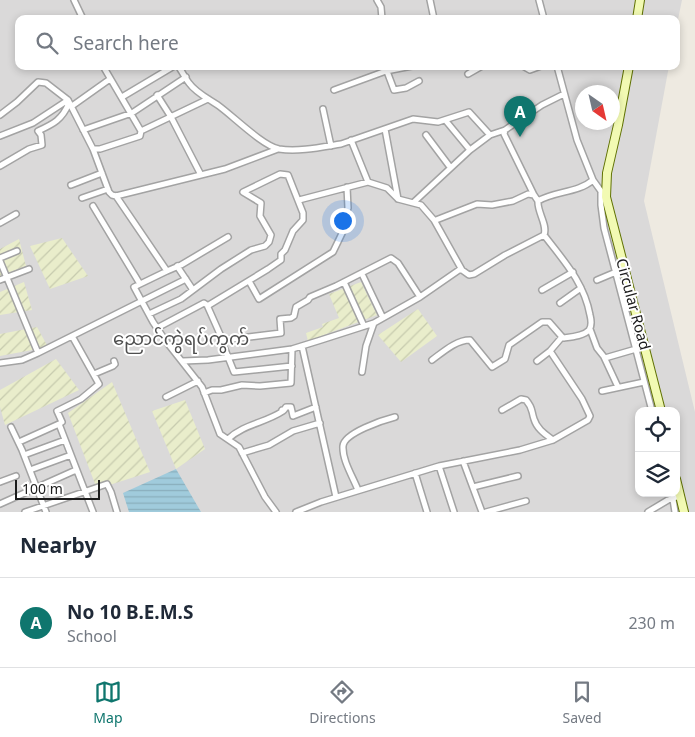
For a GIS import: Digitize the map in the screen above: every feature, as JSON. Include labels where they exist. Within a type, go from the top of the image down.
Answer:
[{"type":"main road","points":[[638,15],[640,0]]},
{"type":"main road","name":"Circular Road","points":[[628,70],[604,195],[660,407]]},
{"type":"main road","points":[[676,497],[684,512]]},
{"type":"street","points":[[74,0],[81,15]]},
{"type":"street","points":[[377,0],[381,7],[382,15]]},
{"type":"street","points":[[430,0],[433,15]]},
{"type":"street","points":[[539,0],[543,15]]},
{"type":"street","points":[[105,70],[141,131]]},
{"type":"street","points":[[122,97],[167,70]]},
{"type":"street","points":[[181,70],[188,83],[257,136],[278,149]]},
{"type":"street","points":[[334,90],[383,70]]},
{"type":"street","points":[[385,70],[394,90],[406,88],[419,80]]},
{"type":"street","points":[[468,74],[475,70]]},
{"type":"street","points":[[558,70],[577,140],[593,180],[604,195],[601,205],[604,228],[651,407]]},
{"type":"street","points":[[84,130],[132,113],[186,77]]},
{"type":"street","points":[[0,136],[34,123],[110,79]]},
{"type":"street","points":[[0,115],[38,82],[46,83],[69,103],[93,149],[108,189],[112,195],[116,196],[167,271]]},
{"type":"street","points":[[414,202],[450,167],[490,135],[505,130],[542,105],[564,94]]},
{"type":"street","points":[[157,95],[171,117],[200,175]]},
{"type":"street","points":[[93,149],[100,149],[140,136],[141,131],[208,99]]},
{"type":"street","points":[[0,166],[29,149],[42,145],[41,136],[38,131],[60,118],[69,103]]},
{"type":"street","points":[[323,109],[331,146]]},
{"type":"street","points":[[116,196],[225,169],[278,149],[294,150],[331,146],[413,119],[433,123],[446,121],[469,112],[490,135]]},
{"type":"street","points":[[446,121],[470,150]]},
{"type":"street","points":[[385,129],[398,199]]},
{"type":"street","points":[[299,200],[368,182],[387,188],[398,199],[423,206],[434,220],[462,270],[469,274],[474,274],[505,255],[544,235],[546,231],[538,201],[504,134],[505,130]]},
{"type":"street","points":[[426,135],[450,167]]},
{"type":"street","points":[[351,140],[368,182]]},
{"type":"street","points":[[72,185],[102,173]]},
{"type":"street","points":[[148,314],[181,299],[229,264],[268,242],[271,234],[260,216],[261,203],[243,192],[271,178],[285,174],[290,178],[299,200],[303,220],[293,231],[285,250],[281,254],[281,260],[207,306]]},
{"type":"street","points":[[538,201],[587,186],[593,180]]},
{"type":"street","points":[[249,281],[260,299],[332,252],[347,223],[344,220],[348,208],[347,187]]},
{"type":"street","points":[[82,198],[108,189]]},
{"type":"street","points":[[434,220],[477,204],[513,201],[528,194],[534,195]]},
{"type":"street","points":[[93,206],[140,284]]},
{"type":"street","points":[[0,224],[16,214]]},
{"type":"street","points":[[544,235],[573,272],[581,288],[588,306],[590,329],[597,348],[604,357],[618,387]]},
{"type":"street","points":[[228,237],[177,266],[134,287],[157,328],[172,350],[198,381],[220,434],[235,443],[265,497],[276,512]]},
{"type":"street","points":[[17,251],[0,259],[38,353]]},
{"type":"street","points":[[223,340],[281,333],[280,319],[294,316],[296,307],[310,297],[362,274],[384,261],[394,259],[398,263],[420,297]]},
{"type":"street","points":[[177,266],[193,290]]},
{"type":"street","points":[[0,280],[29,269]]},
{"type":"street","points":[[183,361],[208,360],[292,349],[374,323],[462,270]]},
{"type":"street","points":[[542,290],[573,272]]},
{"type":"street","points":[[597,280],[616,272]]},
{"type":"street","points":[[362,274],[383,318]]},
{"type":"street","points":[[0,363],[22,360],[38,353],[186,279]]},
{"type":"street","points":[[344,282],[364,326]]},
{"type":"street","points":[[560,303],[581,288]]},
{"type":"street","points":[[157,328],[204,302],[223,340],[222,344],[232,369],[236,373],[292,366]]},
{"type":"street","points":[[432,360],[452,347],[468,340],[473,342],[491,367],[494,366],[505,359],[509,345],[545,321],[549,322],[562,337]]},
{"type":"street","points":[[362,372],[366,346],[374,323]]},
{"type":"street","points":[[537,361],[550,351],[562,337],[581,334],[590,329]]},
{"type":"street","points":[[19,442],[62,422],[57,411],[81,399],[99,384],[72,336]]},
{"type":"street","points":[[302,346],[336,497]]},
{"type":"street","points":[[604,357],[609,358],[636,348]]},
{"type":"street","points":[[204,393],[242,385],[289,384],[292,381],[292,349]]},
{"type":"street","points":[[296,512],[336,497],[439,466],[520,450],[553,440],[588,420],[590,416],[582,399],[550,351]]},
{"type":"street","points":[[94,374],[113,366],[115,364],[114,361]]},
{"type":"street","points":[[166,397],[198,381]]},
{"type":"street","points":[[602,391],[644,382]]},
{"type":"street","points":[[502,410],[520,399],[526,400],[533,410],[534,419],[541,432],[553,440]]},
{"type":"street","points":[[228,439],[237,431],[268,419],[286,408],[292,407],[293,416],[316,407]]},
{"type":"street","points":[[358,490],[344,454],[343,444],[345,439],[367,427],[395,417]]},
{"type":"street","points":[[242,453],[269,445],[293,431],[320,422]]},
{"type":"street","points":[[59,424],[93,512]]},
{"type":"street","points":[[11,427],[38,488],[46,512]]},
{"type":"street","points":[[24,455],[65,440]]},
{"type":"street","points":[[30,470],[71,454]]},
{"type":"street","points":[[463,461],[482,512]]},
{"type":"street","points":[[439,466],[454,512]]},
{"type":"street","points":[[0,504],[76,470]]},
{"type":"street","points":[[415,473],[427,512]]},
{"type":"street","points":[[0,482],[16,476]]},
{"type":"street","points":[[473,487],[518,476]]},
{"type":"street","points":[[25,512],[107,484],[117,512]]},
{"type":"street","points":[[648,512],[673,497]]},
{"type":"street","points":[[675,497],[675,512]]},
{"type":"street","points":[[486,512],[526,501]]},
{"type":"shaded area","points":[[0,0],[682,0],[679,15],[15,15],[15,70],[668,70],[644,201],[695,412],[695,512],[0,512]]},
{"type":"green space","points":[[62,238],[88,276],[50,289],[30,246]]},
{"type":"green space","points":[[19,239],[26,266],[0,276],[0,249]]},
{"type":"green space","points":[[24,282],[32,310],[0,315],[0,292]]},
{"type":"green space","points":[[361,282],[377,315],[308,341],[306,333],[323,327],[322,324],[339,318],[329,294]]},
{"type":"green space","points":[[418,309],[437,336],[401,362],[378,335]]},
{"type":"green space","points":[[37,327],[48,347],[0,356],[0,334]]},
{"type":"green space","points":[[56,359],[79,390],[5,425],[0,407],[0,390]]},
{"type":"green space","points":[[112,382],[150,472],[97,489],[68,413]]},
{"type":"green space","points":[[185,400],[205,449],[176,469],[152,411]]},
{"type":"water","points":[[176,469],[201,512],[129,512],[123,493]]},
{"type":"place","name":"No 10 B.E.M.S","points":[[520,137]]},
{"type":"district","name":"ညောင်ကွဲရပ်ကွက်","points":[[181,338]]}]
